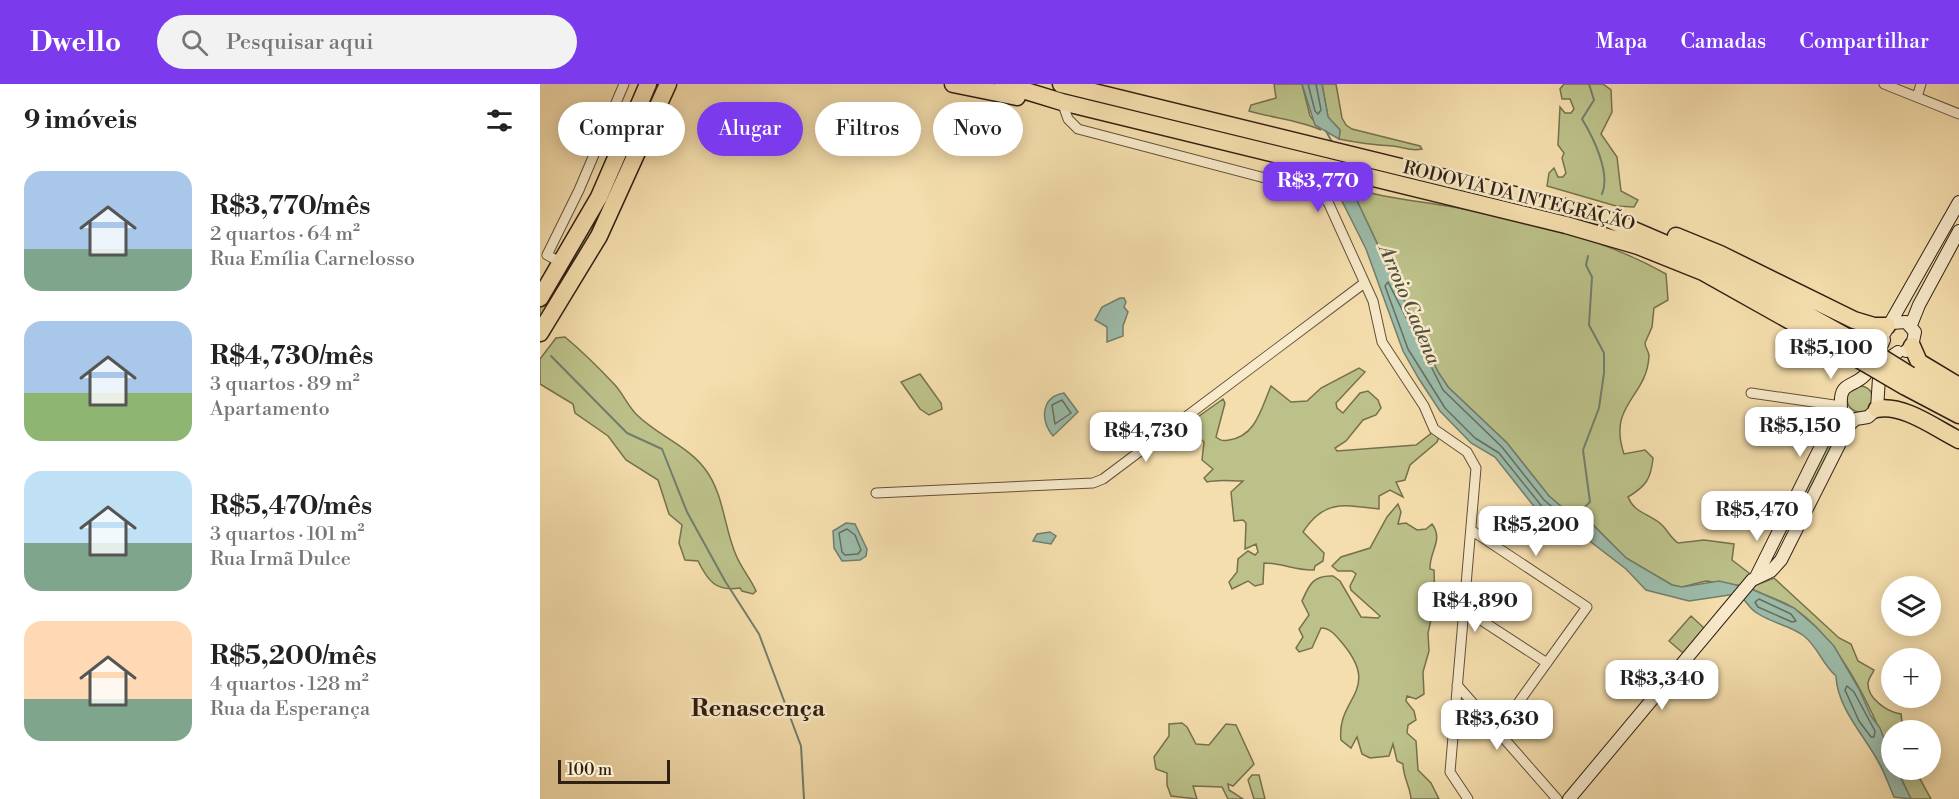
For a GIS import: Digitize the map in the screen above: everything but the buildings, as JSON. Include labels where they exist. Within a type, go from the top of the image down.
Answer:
[{"type":"highway","points":[[641,102],[648,84]]},
{"type":"highway","points":[[540,333],[599,236],[668,84]]},
{"type":"highway","points":[[953,84],[1038,101],[1060,96]]},
{"type":"highway","name":"RODOVIA DA INTEGRAÇÃO","points":[[1003,84],[1296,142],[1601,216],[1728,270],[1907,380],[1959,416]]},
{"type":"highway","name":"RODOVIA DA INTEGRAÇÃO","points":[[1060,96],[1315,165],[1566,225],[1638,246],[1703,272],[1862,353]]},
{"type":"highway","points":[[540,298],[598,197],[616,156]]},
{"type":"highway","points":[[1601,216],[1630,219],[1687,240],[1854,320],[1888,330]]},
{"type":"highway","points":[[1905,349],[1919,362],[1959,386]]},
{"type":"highway","name":"RODOVIA DA INTEGRAÇÃO","points":[[1907,380],[1959,402]]},
{"type":"highway","points":[[1877,410],[1887,408],[1904,412],[1959,440]]},
{"type":"street","points":[[562,263],[547,255],[579,189],[624,84]]},
{"type":"street","points":[[1884,84],[1959,114]]},
{"type":"street","points":[[1917,97],[1921,84]]},
{"type":"street","points":[[1060,96],[1068,118],[1078,129],[1284,183],[1320,195],[1328,202],[1363,284],[1373,301],[1382,342],[1424,406],[1434,429],[1467,452],[1476,468],[1450,772],[1468,799]]},
{"type":"street","points":[[618,98],[628,102]]},
{"type":"street","points":[[579,189],[598,197]]},
{"type":"street","points":[[1860,380],[1867,372],[1959,202]]},
{"type":"street","points":[[1751,393],[1841,406],[1850,416],[1856,418],[1868,417],[1877,410],[1879,378],[1892,356],[1905,349],[1915,339],[1911,325],[1918,305],[1959,231]]},
{"type":"street","points":[[876,493],[1093,483],[1103,479],[1363,284]]},
{"type":"street","points":[[1888,330],[1900,320],[1911,325]]},
{"type":"street","points":[[1888,330],[1890,348],[1905,349]]},
{"type":"street","points":[[1569,799],[1754,578],[1785,522],[1841,406],[1844,388],[1851,382],[1860,380],[1866,381],[1877,390]]},
{"type":"street","points":[[1754,578],[1771,571],[1791,543],[1849,425],[1856,418]]},
{"type":"street","points":[[1785,522],[1786,536],[1791,543]]},
{"type":"street","points":[[1471,530],[1587,607],[1498,731]]},
{"type":"street","points":[[1464,609],[1547,663]]},
{"type":"street","points":[[1457,685],[1557,799]]},
{"type":"green space","points":[[652,84],[660,84],[652,102],[643,102]]},
{"type":"green space","points":[[1274,84],[1302,84],[1310,116],[1321,130],[1249,111],[1251,105],[1276,98]]},
{"type":"green space","points":[[1322,84],[1336,84],[1342,118],[1352,129],[1420,146],[1422,149],[1411,150],[1339,139],[1340,130],[1328,117]]},
{"type":"green space","points":[[1564,84],[1603,84],[1611,90],[1612,112],[1601,134],[1617,157],[1621,191],[1638,200],[1634,207],[1616,206],[1547,186],[1549,173],[1554,168],[1558,177],[1563,177],[1566,173],[1562,158],[1564,153],[1558,145],[1560,107],[1565,113],[1571,113],[1574,109],[1570,99],[1562,99],[1560,89]]},
{"type":"green space","points":[[618,156],[629,156],[605,212],[540,323],[540,308],[564,269]]},
{"type":"green space","points":[[1350,186],[1373,194],[1535,224],[1590,240],[1642,261],[1666,274],[1668,300],[1654,308],[1652,327],[1645,343],[1649,356],[1647,370],[1620,424],[1624,454],[1645,450],[1653,458],[1651,471],[1646,481],[1628,497],[1634,507],[1662,525],[1678,543],[1704,540],[1734,544],[1732,560],[1749,573],[1749,578],[1742,586],[1706,581],[1682,587],[1672,585],[1626,558],[1592,524],[1570,514],[1549,496],[1507,443],[1448,387],[1438,372]]},
{"type":"green space","points":[[565,337],[615,385],[637,415],[690,454],[705,469],[720,500],[736,555],[756,591],[753,594],[742,591],[740,588],[725,588],[714,584],[698,561],[685,560],[679,543],[682,525],[669,514],[658,480],[626,460],[608,436],[575,413],[573,404],[540,384],[540,359],[556,338]]},
{"type":"green space","points":[[1359,368],[1365,372],[1336,403],[1337,408],[1343,413],[1360,393],[1368,391],[1378,400],[1381,408],[1376,415],[1363,420],[1346,441],[1335,448],[1337,451],[1416,445],[1433,432],[1439,437],[1437,442],[1410,465],[1405,480],[1396,482],[1403,497],[1390,490],[1379,496],[1379,509],[1356,506],[1336,507],[1327,509],[1311,521],[1303,532],[1324,553],[1323,561],[1315,566],[1314,570],[1264,563],[1263,584],[1255,586],[1248,581],[1232,589],[1229,582],[1237,572],[1238,559],[1248,551],[1255,555],[1258,552],[1256,544],[1245,549],[1246,523],[1243,520],[1234,521],[1231,492],[1243,481],[1207,482],[1204,478],[1213,469],[1202,460],[1204,442],[1190,430],[1195,419],[1223,399],[1225,403],[1216,437],[1224,441],[1229,440],[1246,433],[1252,427],[1271,386],[1291,402],[1307,401],[1321,388]]},
{"type":"green space","points":[[920,374],[941,403],[942,409],[929,415],[920,409],[901,382]]},
{"type":"green space","points":[[1860,386],[1869,390],[1873,399],[1869,408],[1860,412],[1851,408],[1847,399],[1851,390]]},
{"type":"green space","points":[[1841,417],[1845,419],[1795,522],[1791,520]]},
{"type":"green space","points":[[1398,504],[1401,512],[1398,524],[1406,523],[1417,530],[1426,529],[1432,524],[1437,535],[1430,563],[1430,569],[1434,570],[1435,602],[1428,633],[1429,651],[1423,672],[1424,694],[1416,699],[1407,696],[1406,701],[1414,711],[1416,720],[1408,725],[1407,733],[1416,741],[1418,770],[1431,783],[1439,799],[1411,799],[1403,764],[1397,761],[1393,744],[1389,756],[1370,758],[1362,754],[1357,737],[1351,748],[1341,740],[1341,726],[1355,694],[1358,673],[1354,660],[1336,636],[1331,631],[1321,628],[1312,648],[1299,652],[1296,648],[1303,637],[1299,629],[1309,615],[1302,601],[1313,582],[1321,577],[1333,576],[1340,581],[1361,617],[1378,618],[1380,616],[1351,590],[1350,586],[1356,574],[1352,571],[1338,571],[1332,566],[1341,557],[1370,548],[1387,517]]},
{"type":"green space","points":[[1774,578],[1839,638],[1851,644],[1858,661],[1874,670],[1868,683],[1874,699],[1881,705],[1881,708],[1901,714],[1902,720],[1881,720],[1881,734],[1852,676],[1826,638],[1795,609],[1749,588]]},
{"type":"green space","points":[[1691,616],[1704,628],[1683,653],[1669,641]]},
{"type":"green space","points":[[1182,723],[1187,727],[1196,744],[1209,745],[1226,724],[1236,725],[1254,764],[1233,786],[1228,784],[1229,790],[1243,799],[1228,799],[1222,787],[1193,786],[1197,799],[1171,796],[1167,785],[1167,773],[1156,769],[1154,757],[1169,736],[1169,724]]},
{"type":"green space","points":[[1252,775],[1259,775],[1265,799],[1254,799],[1248,780]]},
{"type":"green space","points":[[1902,780],[1921,780],[1931,799],[1911,799]]},
{"type":"water","points":[[1302,84],[1322,84],[1328,117],[1340,130],[1339,139],[1315,125]]},
{"type":"water","name":"Arroio Cadena","points":[[1334,185],[1350,186],[1438,372],[1448,387],[1507,443],[1549,496],[1570,514],[1592,524],[1626,558],[1672,585],[1682,587],[1719,581],[1749,588],[1794,608],[1834,646],[1859,689],[1871,716],[1881,731],[1881,767],[1846,710],[1836,676],[1804,636],[1762,616],[1736,594],[1689,601],[1646,590],[1626,569],[1583,536],[1544,519],[1495,457],[1471,443],[1440,411],[1403,351],[1366,249]]},
{"type":"water","points":[[1124,298],[1126,302],[1124,307],[1128,312],[1123,326],[1123,336],[1107,342],[1107,327],[1095,320],[1102,307]]},
{"type":"water","points":[[1064,393],[1078,412],[1053,436],[1046,423],[1045,410],[1051,399]]},
{"type":"water","points":[[846,523],[855,524],[867,549],[866,556],[860,560],[842,561],[834,548],[833,531]]},
{"type":"water","points":[[1050,532],[1056,536],[1051,544],[1033,541],[1037,534]]},
{"type":"water","name":"Arroio Cadena","points":[[1887,780],[1902,780],[1911,799],[1894,797]]},
{"type":"waterway","name":"Arroio Cadena","points":[[1589,84],[1594,100],[1582,119],[1596,145],[1603,166],[1602,194]]},
{"type":"waterway","name":"Arroio Cadena","points":[[1326,131],[1332,142]]},
{"type":"waterway","name":"Arroio Cadena","points":[[1341,176],[1344,188]]},
{"type":"waterway","name":"Arroio Cadena","points":[[1575,516],[1590,502],[1583,450],[1599,408],[1604,373],[1604,353],[1589,325],[1592,277],[1586,265],[1588,256]]},
{"type":"waterway","points":[[551,356],[627,433],[662,449],[687,512],[725,581],[759,634],[801,746],[804,799]]},
{"type":"district","name":"Renascença","points":[[758,709]]}]
